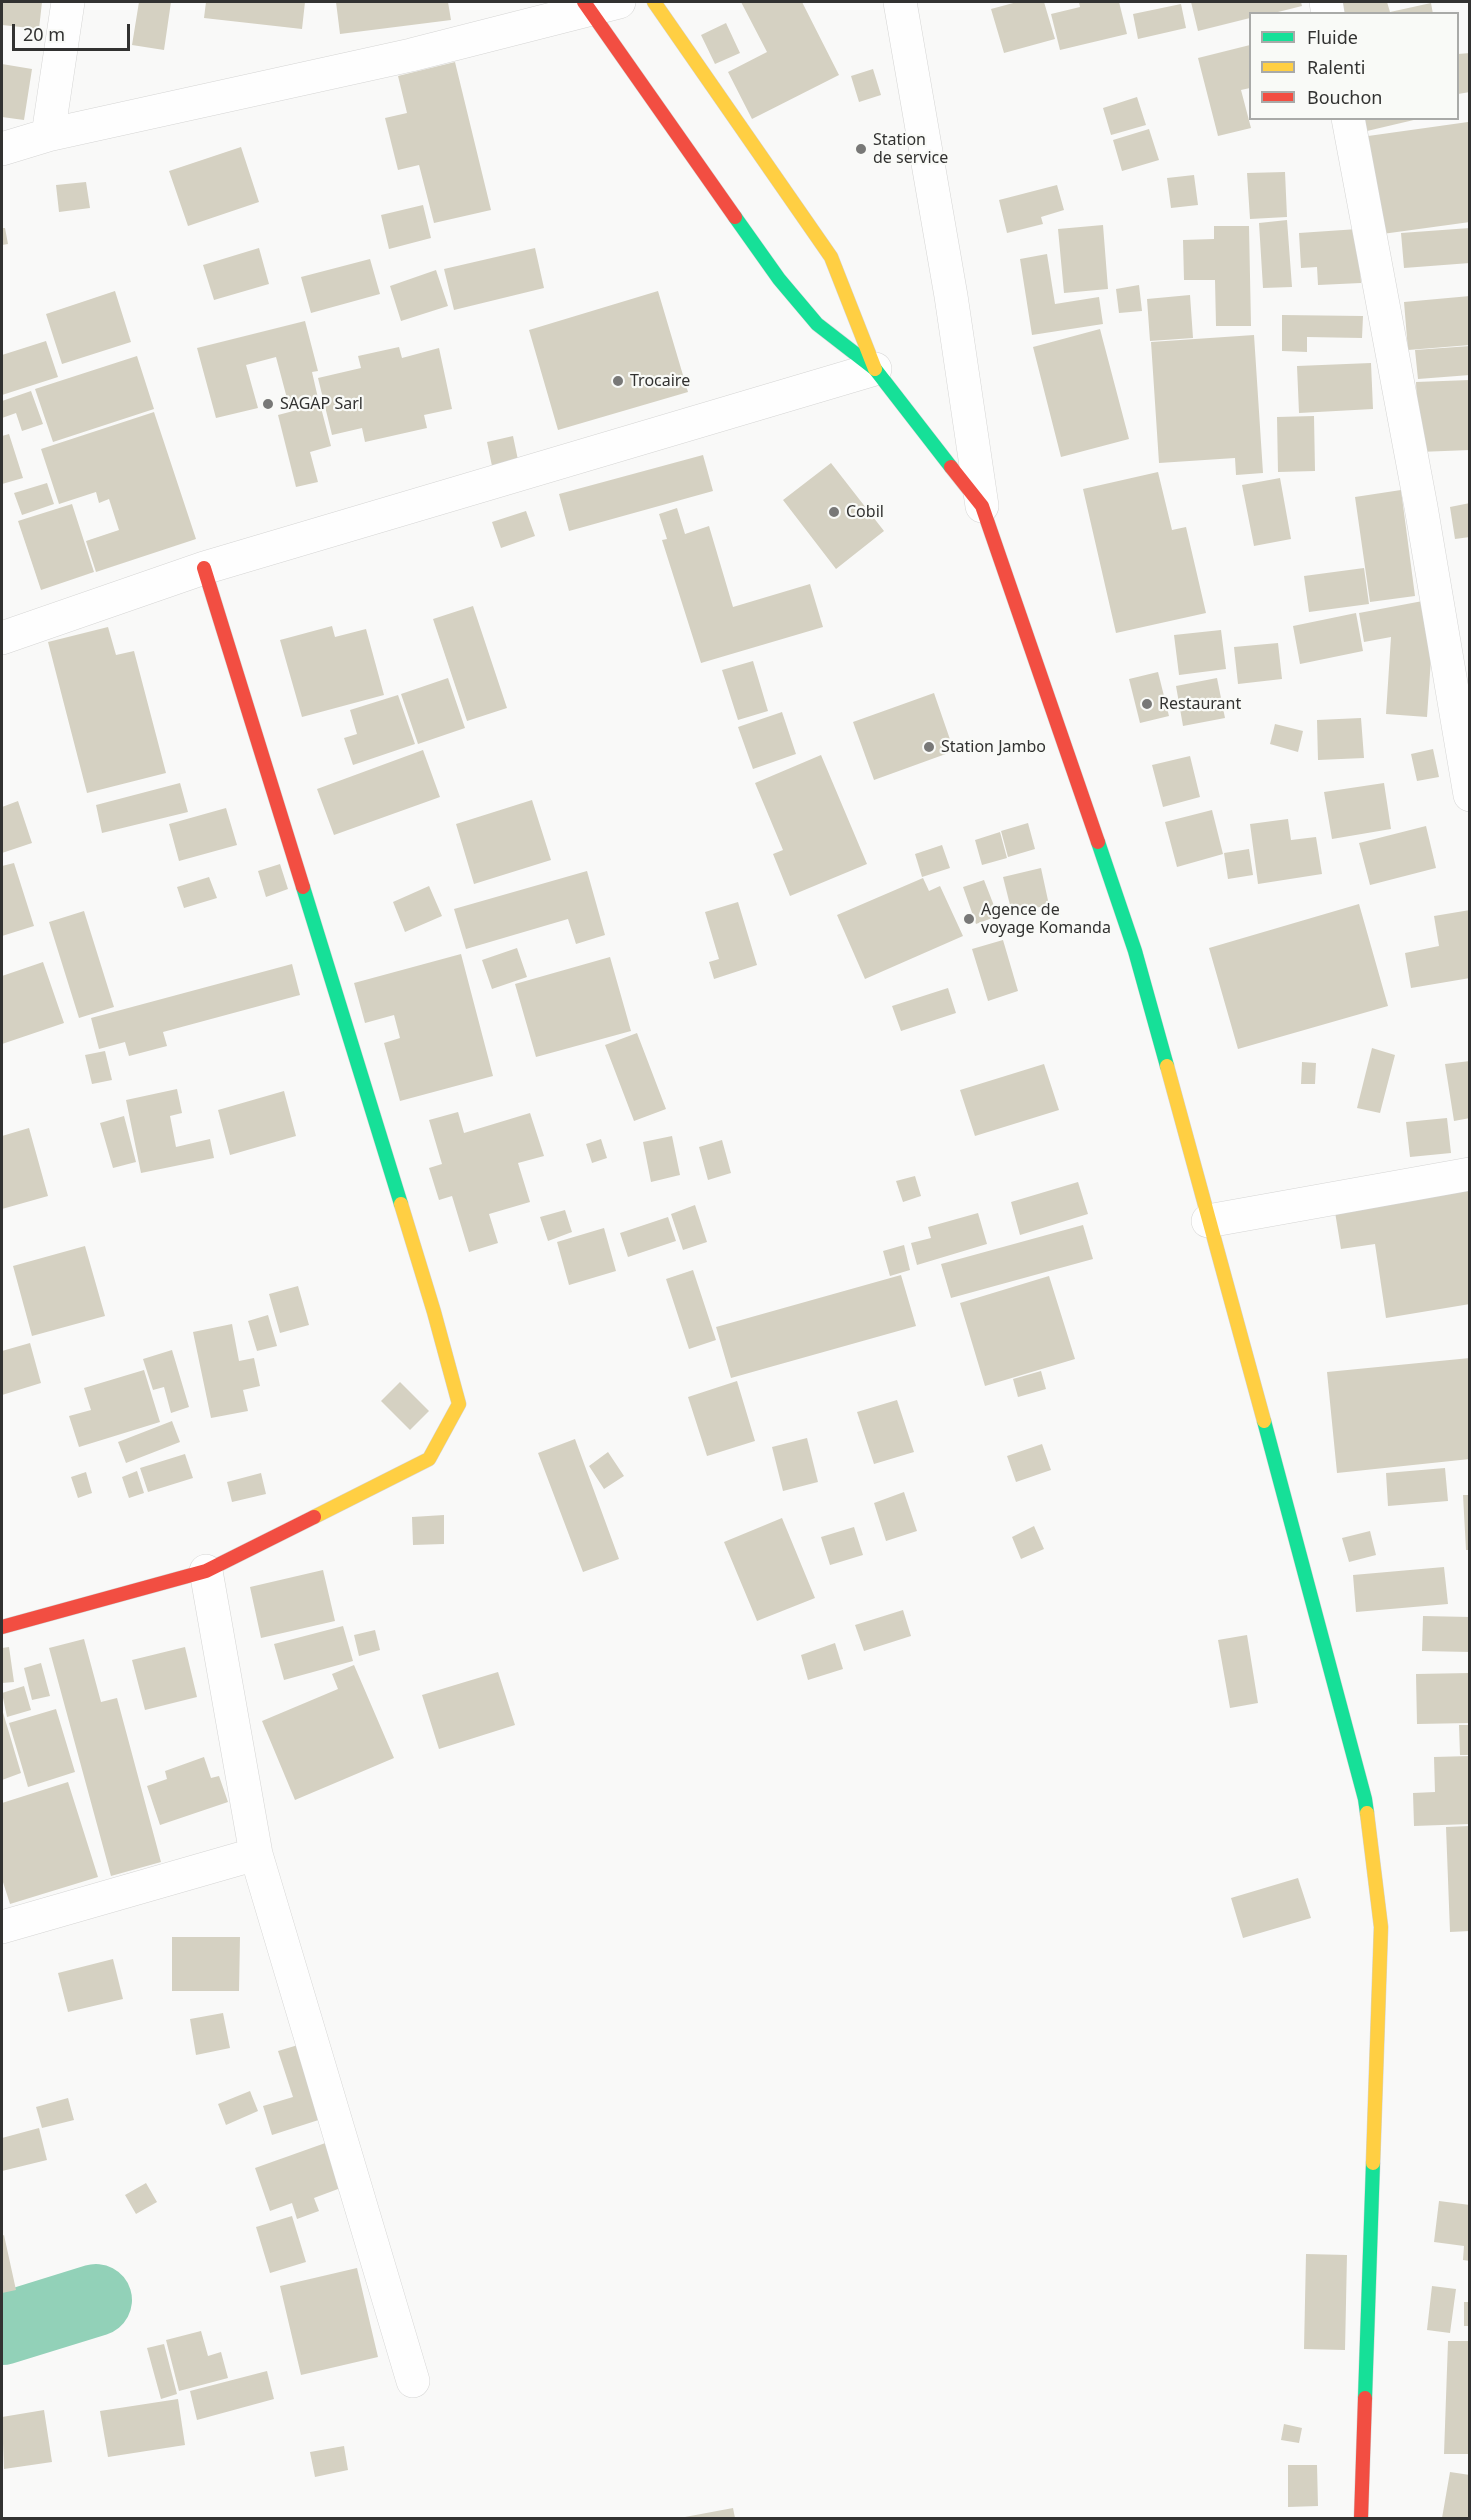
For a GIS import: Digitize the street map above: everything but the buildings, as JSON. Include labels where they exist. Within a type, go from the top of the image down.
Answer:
[{"type":"main road","points":[[654,2],[831,257],[875,369]]},
{"type":"main road","points":[[586,5],[779,279],[817,324],[875,369],[982,506],[1135,951],[1293,1526],[1365,1799],[1381,1928],[1361,2518]]},
{"type":"main road","points":[[2,1626],[206,1571],[429,1459],[459,1404],[434,1312],[204,568]]},
{"type":"street","points":[[48,135],[68,2]]},
{"type":"street","points":[[2,149],[48,135],[411,55],[586,5],[619,2]]},
{"type":"street","points":[[900,2],[951,296],[982,506]]},
{"type":"street","points":[[1348,120],[1421,507],[1470,795]]},
{"type":"street","points":[[2,638],[204,568],[875,369]]},
{"type":"street","points":[[1208,1221],[1470,1174]]},
{"type":"street","points":[[206,1571],[256,1854],[413,2381]]},
{"type":"street","points":[[2,1927],[256,1854]]},
{"type":"waterway","points":[[2,2329],[96,2300]]},
{"type":"traffic: fast","points":[[735,217],[779,279],[817,324],[875,369],[951,467]]},
{"type":"traffic: fast","points":[[1098,842],[1135,951],[1167,1066]]},
{"type":"traffic: fast","points":[[303,887],[401,1204]]},
{"type":"traffic: fast","points":[[1264,1421],[1367,1813]]},
{"type":"traffic: fast","points":[[1365,2398],[1373,2163]]},
{"type":"traffic: slow","points":[[654,2],[831,257],[875,369]]},
{"type":"traffic: slow","points":[[1167,1066],[1264,1421]]},
{"type":"traffic: slow","points":[[314,1517],[429,1459],[459,1404],[401,1204]]},
{"type":"traffic: slow","points":[[1367,1813],[1381,1927],[1373,2163]]},
{"type":"traffic: jam","points":[[584,2],[735,217]]},
{"type":"traffic: jam","points":[[951,467],[982,506],[1098,842]]},
{"type":"traffic: jam","points":[[204,568],[303,887]]},
{"type":"traffic: jam","points":[[2,1627],[206,1571],[314,1517]]},
{"type":"traffic: jam","points":[[1361,2518],[1365,2398]]},
{"type":"place","name":"Station de service","points":[[861,149]]},
{"type":"place","name":"Trocaire","points":[[618,381]]},
{"type":"place","name":"SAGAP Sarl","points":[[268,404]]},
{"type":"place","name":"Cobil","points":[[834,512]]},
{"type":"place","name":"Restaurant","points":[[1147,704]]},
{"type":"place","name":"Station Jambo","points":[[929,747]]},
{"type":"place","name":"Agence de voyage Komanda","points":[[969,919]]}]
